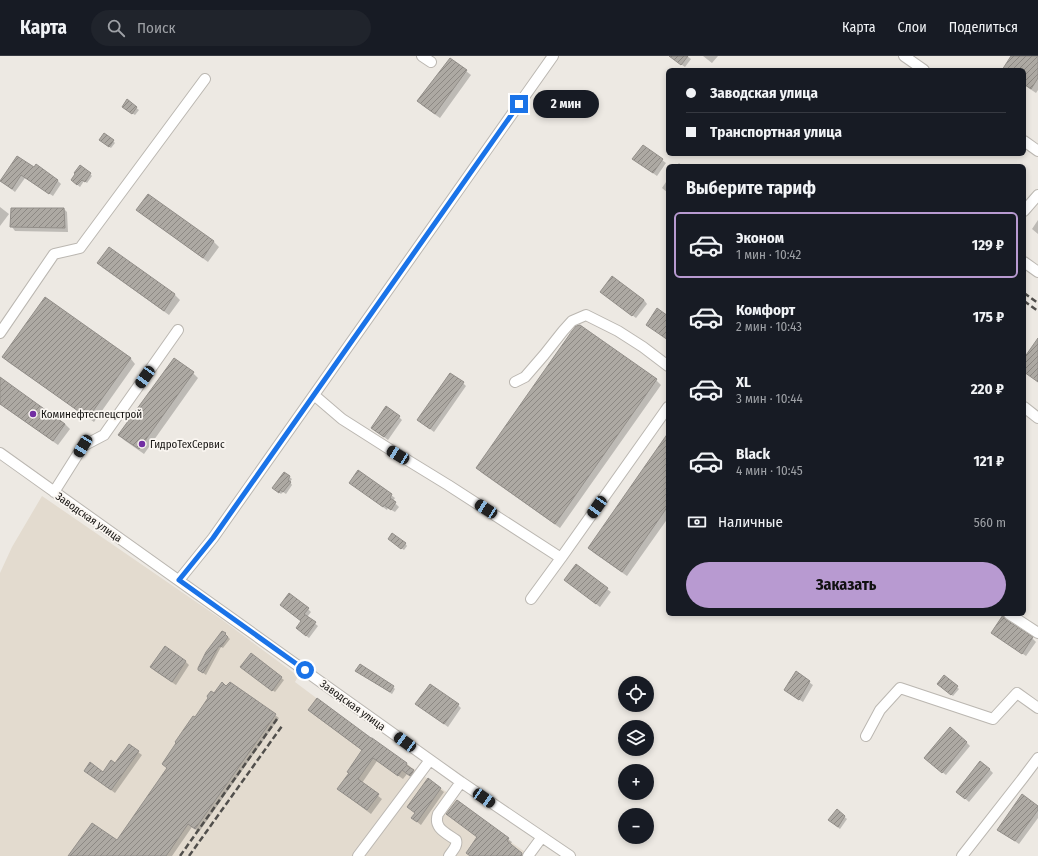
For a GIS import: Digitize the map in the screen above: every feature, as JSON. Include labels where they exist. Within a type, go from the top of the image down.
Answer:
[{"type":"street","points":[[179,580],[213,538],[554,56]]},
{"type":"street","points":[[904,56],[921,68]]},
{"type":"street","points":[[0,333],[54,254],[80,248],[204,79]]},
{"type":"street","points":[[1026,142],[1038,151]]},
{"type":"street","points":[[1026,209],[1038,195]]},
{"type":"street","points":[[1026,263],[1038,272]]},
{"type":"street","points":[[515,382],[525,377],[572,321],[586,315],[618,331],[666,364]]},
{"type":"street","points":[[54,492],[83,446],[104,435],[178,330]]},
{"type":"street","points":[[314,395],[342,419],[448,484],[561,558]]},
{"type":"street","points":[[1026,409],[1038,418]]},
{"type":"street","points":[[531,599],[666,410]]},
{"type":"street","name":"Заводская улица","points":[[0,453],[461,782],[570,856]]},
{"type":"street","points":[[1012,616],[1038,633]]},
{"type":"street","points":[[866,736],[880,710],[900,688],[993,719],[1017,693],[1038,708]]},
{"type":"street","points":[[962,856],[1038,758]]},
{"type":"street","points":[[358,856],[430,760]]},
{"type":"street","points":[[449,856],[457,842],[438,827],[436,822],[438,814],[461,782]]},
{"type":"street","points":[[528,856],[542,837]]},
{"type":"shaded area","points":[[42,496],[221,619],[298,676],[295,682],[509,838],[508,840],[531,856],[0,856],[0,573],[12,547]]},
{"type":"building","points":[[669,56],[688,56],[681,65]]},
{"type":"building","points":[[1011,56],[1038,56],[1038,78],[1031,89],[1026,85],[1026,68],[1003,68]]},
{"type":"building","points":[[450,58],[467,70],[435,114],[417,101]]},
{"type":"building","points":[[127,99],[137,107],[132,114],[122,107]]},
{"type":"building","points":[[104,133],[114,140],[109,147],[99,140]]},
{"type":"building","points":[[643,145],[663,159],[653,173],[632,159]]},
{"type":"building","points":[[17,156],[34,167],[36,164],[58,180],[49,194],[21,175],[12,189],[0,181]]},
{"type":"building","points":[[80,165],[91,173],[85,182],[82,180],[77,185],[71,180]]},
{"type":"building","points":[[148,194],[214,241],[203,258],[136,210]]},
{"type":"building","points":[[11,208],[64,208],[65,228],[10,227]]},
{"type":"building","points":[[109,247],[175,294],[164,311],[97,263]]},
{"type":"building","points":[[612,276],[644,300],[632,316],[600,292]]},
{"type":"building","points":[[45,297],[131,358],[88,418],[2,357]]},
{"type":"building","points":[[657,308],[666,315],[666,339],[646,325]]},
{"type":"building","points":[[580,325],[657,379],[555,524],[476,468],[572,331],[576,326]]},
{"type":"building","points":[[1038,338],[1038,382],[1026,373],[1026,355]]},
{"type":"building","points":[[174,358],[194,372],[139,449],[118,435]]},
{"type":"building","points":[[450,373],[464,382],[430,429],[417,420]]},
{"type":"building","name":"Коминефтеспецстрой","points":[[0,377],[65,424],[53,441],[0,404]]},
{"type":"building","points":[[386,406],[400,416],[384,437],[371,428]]},
{"type":"building","points":[[666,436],[666,509],[622,572],[588,548]]},
{"type":"building","points":[[358,470],[392,494],[390,498],[396,502],[391,510],[384,505],[383,507],[349,483]]},
{"type":"building","points":[[284,472],[290,476],[288,480],[291,482],[283,492],[280,490],[279,493],[272,488]]},
{"type":"building","points":[[392,533],[406,543],[401,549],[388,539]]},
{"type":"building","points":[[576,564],[608,588],[596,604],[564,580]]},
{"type":"building","points":[[289,593],[309,608],[304,614],[316,622],[306,636],[296,628],[301,621],[280,605]]},
{"type":"building","points":[[1004,616],[1005,619],[1033,637],[1022,654],[991,633]]},
{"type":"building","points":[[222,631],[226,633],[225,634],[228,637],[221,647],[219,646],[203,673],[198,670],[198,668],[206,652]]},
{"type":"building","points":[[165,646],[186,661],[172,682],[150,667]]},
{"type":"building","points":[[251,653],[282,677],[272,691],[240,667]]},
{"type":"building","points":[[360,664],[394,686],[390,692],[355,671]]},
{"type":"building","points":[[796,671],[810,681],[799,700],[784,690]]},
{"type":"building","points":[[944,675],[958,686],[951,695],[937,684]]},
{"type":"building","points":[[222,682],[226,686],[230,682],[276,714],[195,829],[188,824],[166,856],[68,856],[92,823],[117,840],[167,768],[162,764],[176,743],[175,742],[193,716],[195,717],[208,698],[207,696],[211,691],[214,693]]},
{"type":"building","points":[[430,684],[459,704],[444,724],[415,704]]},
{"type":"building","points":[[317,698],[407,763],[406,765],[414,770],[410,776],[402,770],[398,776],[373,758],[358,779],[379,794],[367,810],[337,789],[349,773],[347,772],[362,750],[308,710]]},
{"type":"building","points":[[950,727],[967,742],[942,773],[924,758]]},
{"type":"building","points":[[129,744],[139,751],[111,790],[84,771],[90,762],[103,772],[111,760],[115,763]]},
{"type":"building","points":[[980,761],[990,769],[965,799],[956,792]]},
{"type":"building","points":[[428,778],[441,788],[417,822],[411,818],[415,813],[407,807]]},
{"type":"building","points":[[1022,794],[1038,806],[1038,810],[1015,841],[997,830]]},
{"type":"building","points":[[457,800],[509,838],[507,841],[522,853],[522,856],[470,856],[466,853],[477,837],[446,814]]},
{"type":"building","points":[[837,809],[845,816],[838,827],[828,820]]},
{"type":"railway","points":[[1026,294],[1038,303]]},
{"type":"railway","points":[[1026,302],[1038,311]]},
{"type":"railway","points":[[180,856],[277,719]]},
{"type":"railway","points":[[189,856],[282,726]]},
{"type":"place","name":"Коминефтеспецстрой","points":[[33,414]]},
{"type":"place","name":"ГидроТехСервис","points":[[142,444]]},
{"type":"route","points":[[305,670],[179,580],[213,538],[519,104]]}]
